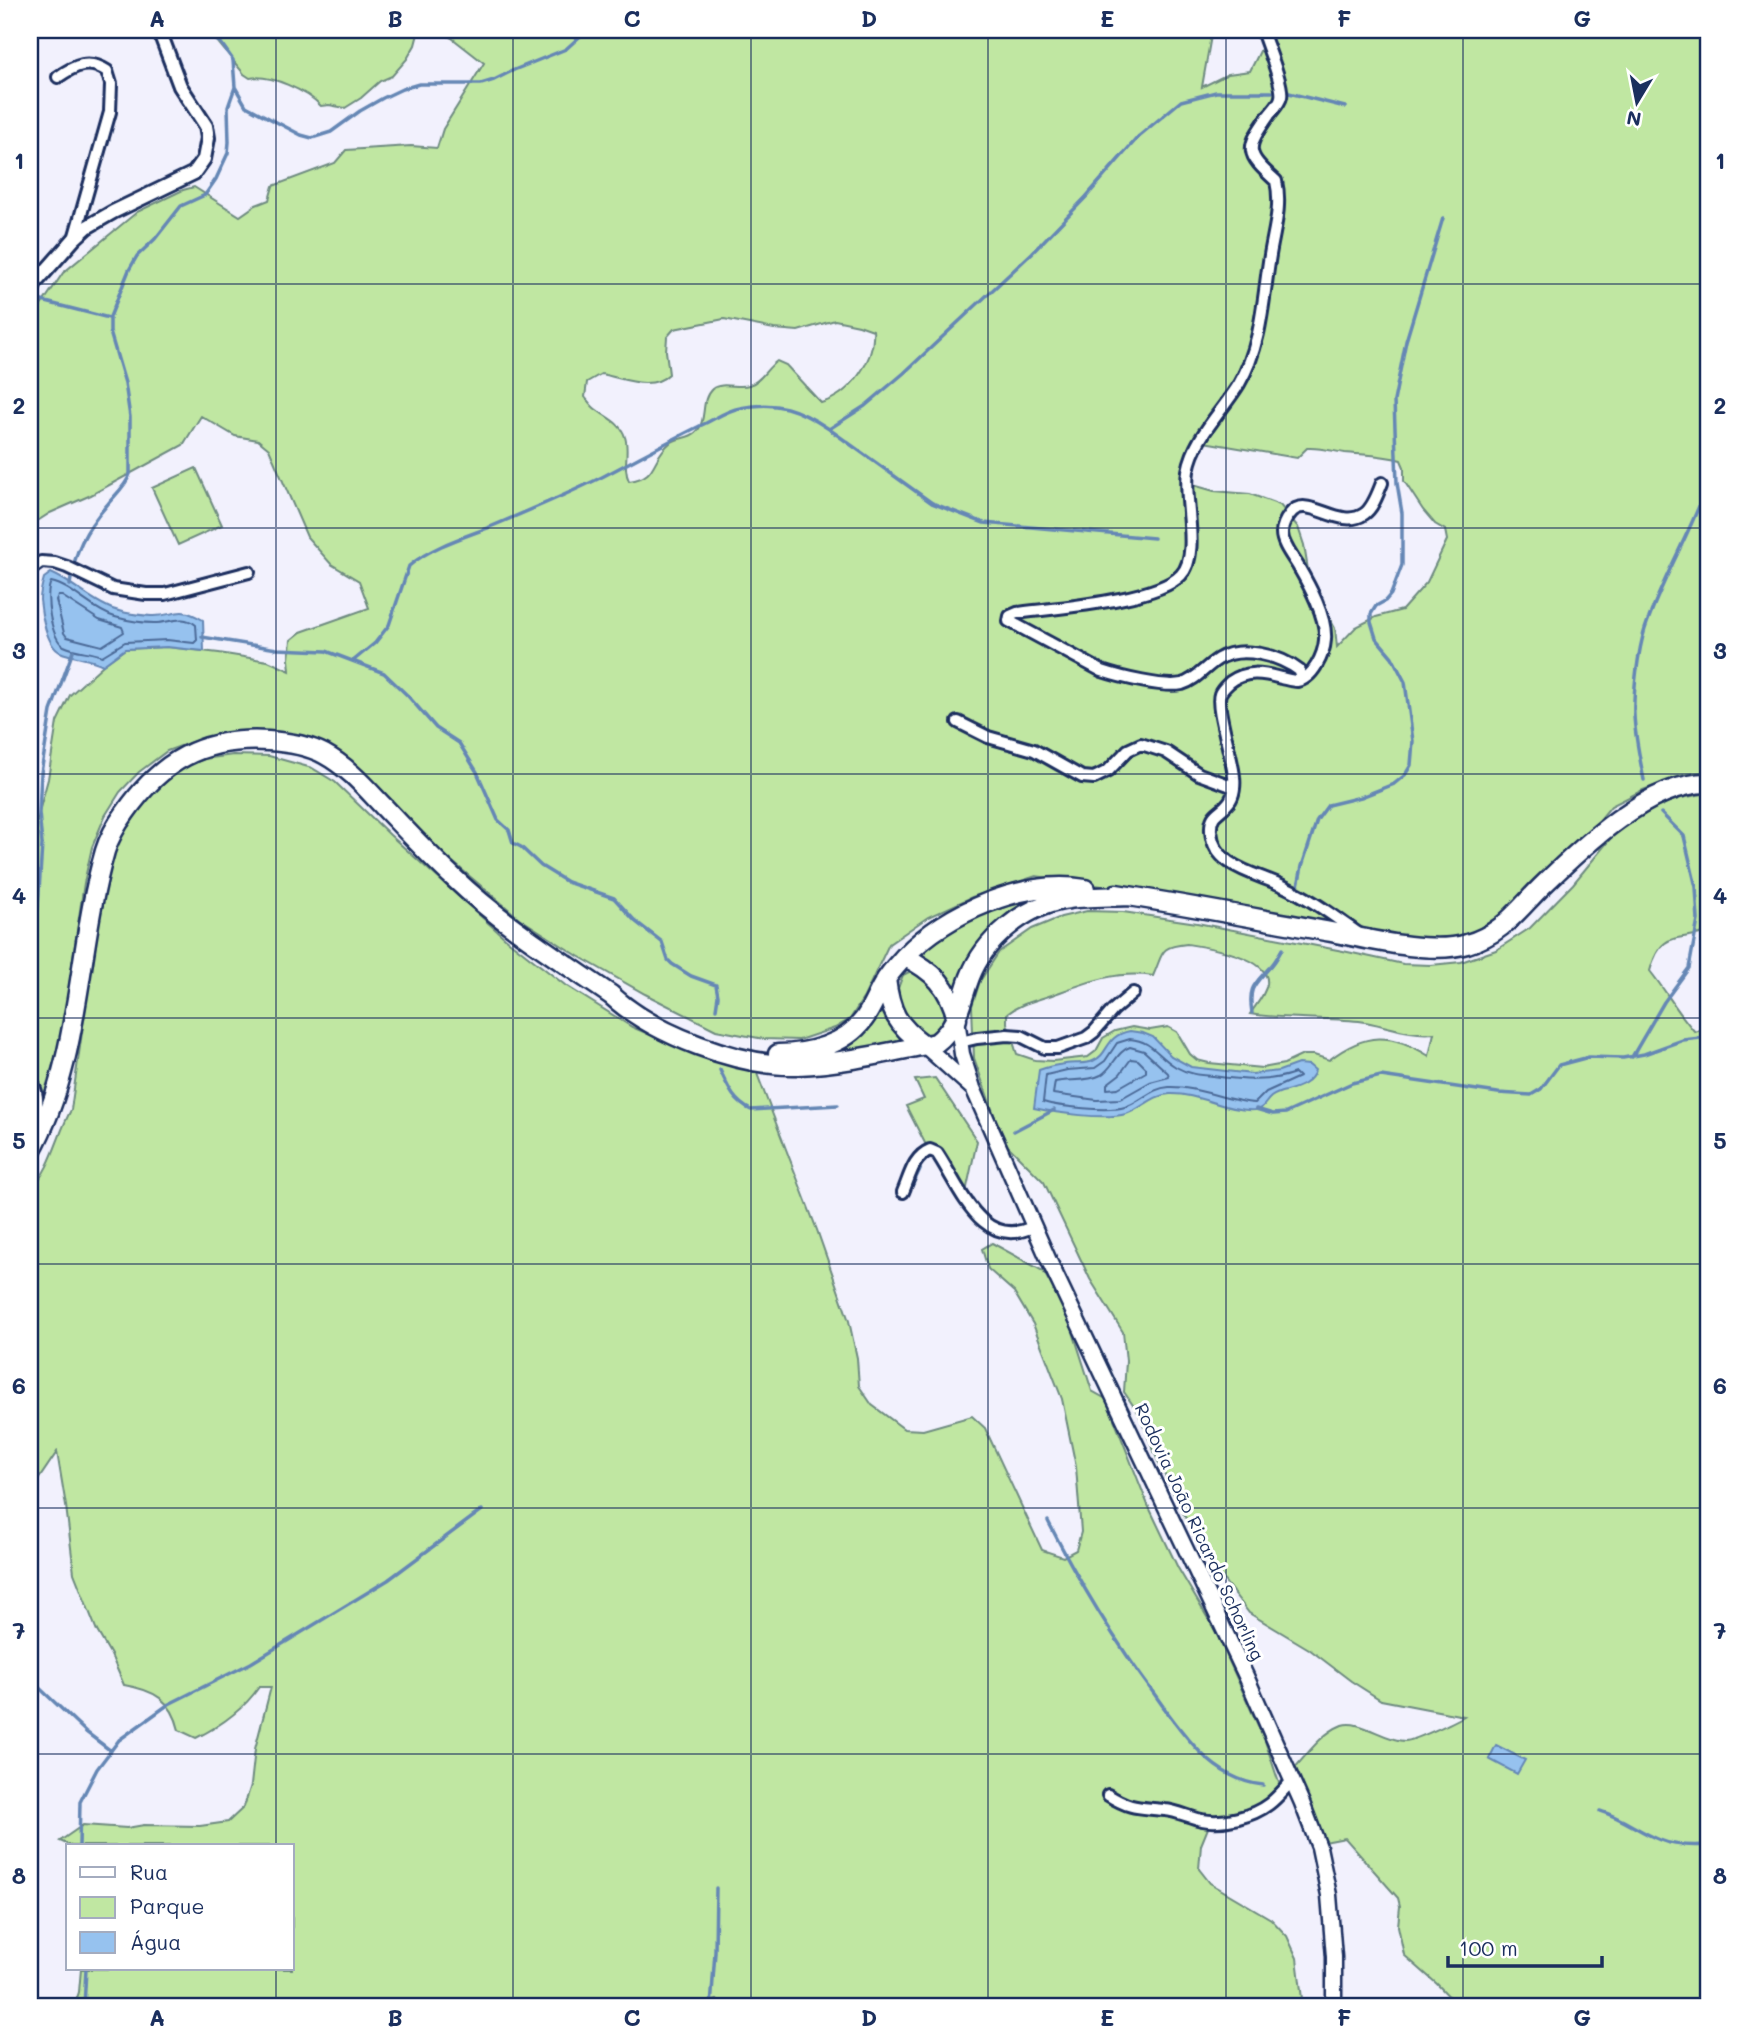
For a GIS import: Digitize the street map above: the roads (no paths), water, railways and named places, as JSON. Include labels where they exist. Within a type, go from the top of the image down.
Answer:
[{"type":"highway","points":[[30,1153],[56,1095],[70,1038],[89,921],[106,848],[137,795],[180,758],[215,743],[244,739],[279,741],[322,753],[346,768],[426,850],[494,914],[611,995],[626,1009],[649,1024],[683,1039],[729,1054],[770,1063],[795,1065],[837,1062],[936,1042],[947,1034],[957,1018],[971,974],[986,948],[1008,925],[1024,915],[1061,900],[1128,895]]},
{"type":"highway","points":[[611,995],[706,1039],[767,1054],[817,1049],[842,1039],[863,1020],[886,979],[925,937],[957,916],[1037,888],[1076,887],[1367,939],[1430,947],[1464,946],[1495,932],[1517,915],[1539,888],[1630,811],[1672,789],[1709,783]]},
{"type":"highway","points":[[905,957],[932,972],[943,986],[957,1018]]},
{"type":"highway","points":[[886,979],[890,1007],[897,1021],[924,1045]]},
{"type":"main road","name":"Rodovia João Ricardo Schorling","points":[[957,1018],[962,1055],[973,1088],[1034,1226],[1246,1676],[1310,1823],[1323,1861],[1329,1895],[1334,2007]]},
{"type":"main road","name":"Rodovia João Ricardo Schorling","points":[[924,1045],[973,1088]]},
{"type":"street","points":[[30,293],[36,282],[87,228],[113,212],[194,173],[204,159],[208,138],[206,126],[180,86],[159,30]]},
{"type":"street","points":[[1262,30],[1280,79],[1281,97],[1257,132],[1251,151],[1254,159],[1276,181],[1278,202],[1275,231],[1252,357],[1238,385],[1196,448],[1188,471],[1191,555],[1186,568],[1180,577],[1146,593],[1123,599],[1017,613],[1010,615],[1009,621],[1118,677],[1172,685],[1184,684],[1217,659],[1244,652],[1262,655],[1294,667],[1300,671],[1301,679]]},
{"type":"street","points":[[58,77],[71,68],[86,64],[98,65],[107,71],[111,85],[110,112],[74,239]]},
{"type":"street","points":[[1367,939],[1295,893],[1230,863],[1218,852],[1212,839],[1211,820],[1218,810],[1229,803],[1234,787],[1229,746],[1219,712],[1220,694],[1234,679],[1247,674],[1296,681],[1306,678],[1315,668],[1325,639],[1323,622],[1308,584],[1284,542],[1284,523],[1299,506],[1353,519],[1365,514],[1382,483]]},
{"type":"street","points":[[30,569],[41,562],[66,566],[113,589],[146,594],[165,594],[249,572]]},
{"type":"street","points":[[958,722],[988,737],[1034,750],[1082,777],[1100,776],[1128,750],[1142,744],[1166,752],[1199,774],[1234,787]]},
{"type":"street","points":[[960,1042],[1007,1035],[1021,1036],[1045,1048],[1058,1048],[1086,1038],[1133,993]]},
{"type":"street","points":[[30,1080],[36,1091],[37,1101],[30,1127]]},
{"type":"street","points":[[903,1192],[916,1161],[921,1154],[930,1150],[937,1153],[975,1213],[988,1225],[1012,1234],[1034,1226]]},
{"type":"street","points":[[1108,1795],[1132,1807],[1165,1810],[1217,1821],[1234,1819],[1262,1808],[1293,1781]]},
{"type":"water","points":[[51,573],[118,611],[151,616],[182,612],[194,615],[203,620],[204,651],[167,647],[125,649],[103,665],[60,652],[48,637],[41,606],[40,595],[44,578]]},
{"type":"water","points":[[1130,1031],[1153,1037],[1171,1056],[1191,1067],[1252,1074],[1279,1071],[1298,1064],[1309,1065],[1315,1070],[1304,1084],[1274,1095],[1255,1110],[1234,1108],[1181,1094],[1158,1097],[1132,1112],[1117,1116],[1080,1115],[1034,1108],[1039,1070],[1068,1063],[1093,1061],[1111,1041]]},
{"type":"water","points":[[1496,1745],[1525,1760],[1517,1774],[1489,1759]]},
{"type":"waterway","points":[[201,30],[221,43],[233,60],[235,87],[246,106],[312,138],[331,132],[360,111],[402,89],[419,84],[481,84],[494,80],[566,49],[587,30]]},
{"type":"waterway","points":[[70,585],[74,562],[87,533],[130,474],[130,417],[125,383],[110,332],[110,317],[137,256],[155,239],[181,206],[205,195],[216,179],[228,153],[228,107],[235,87]]},
{"type":"waterway","points":[[829,429],[865,406],[904,373],[1032,253],[1139,136],[1181,101],[1216,92],[1272,92]]},
{"type":"waterway","points":[[1289,93],[1345,107]]},
{"type":"waterway","points":[[1297,891],[1317,820],[1328,805],[1361,797],[1394,784],[1405,775],[1411,765],[1413,741],[1405,682],[1392,657],[1376,638],[1371,614],[1376,606],[1391,594],[1402,565],[1402,513],[1397,483],[1394,401],[1406,341],[1443,218]]},
{"type":"waterway","points":[[30,298],[109,318]]},
{"type":"waterway","points":[[353,661],[375,643],[389,625],[409,566],[427,553],[588,484],[727,412],[753,406],[787,408],[807,416],[932,503],[984,523],[1154,538]]},
{"type":"waterway","points":[[1644,780],[1634,715],[1640,649],[1652,610],[1709,480]]},
{"type":"waterway","points":[[202,637],[277,649],[326,651],[384,673],[436,728],[459,743],[477,772],[498,820],[509,830],[513,843],[541,866],[567,882],[614,898],[635,921],[662,942],[672,964],[691,976],[716,985],[716,1009]]},
{"type":"waterway","points":[[30,951],[38,907],[42,844],[39,813],[41,773],[51,711],[73,651]]},
{"type":"waterway","points":[[1632,1057],[1664,1002],[1689,968],[1698,920],[1696,887],[1684,836],[1661,813]]},
{"type":"waterway","points":[[1252,1013],[1253,987],[1282,949]]},
{"type":"waterway","points":[[1256,1109],[1273,1114],[1286,1113],[1352,1083],[1381,1076],[1498,1093],[1531,1095],[1541,1089],[1559,1065],[1589,1057],[1623,1058],[1644,1054],[1683,1040],[1709,1037]]},
{"type":"waterway","points":[[720,1070],[735,1098],[751,1110],[838,1105]]},
{"type":"waterway","points":[[1014,1131],[1054,1110]]},
{"type":"waterway","points":[[912,1186],[920,1169]]},
{"type":"waterway","points":[[79,1844],[80,1802],[97,1769],[119,1740],[169,1704],[251,1663],[388,1580],[482,1510]]},
{"type":"waterway","points":[[1048,1521],[1111,1632],[1183,1733],[1202,1754],[1222,1770],[1246,1782],[1263,1785]]},
{"type":"waterway","points":[[30,1679],[86,1732],[111,1751]]},
{"type":"waterway","points":[[1600,1811],[1666,1842],[1709,1845]]},
{"type":"waterway","points":[[711,2007],[716,1888]]},
{"type":"waterway","points":[[84,2007],[86,1970]]}]
